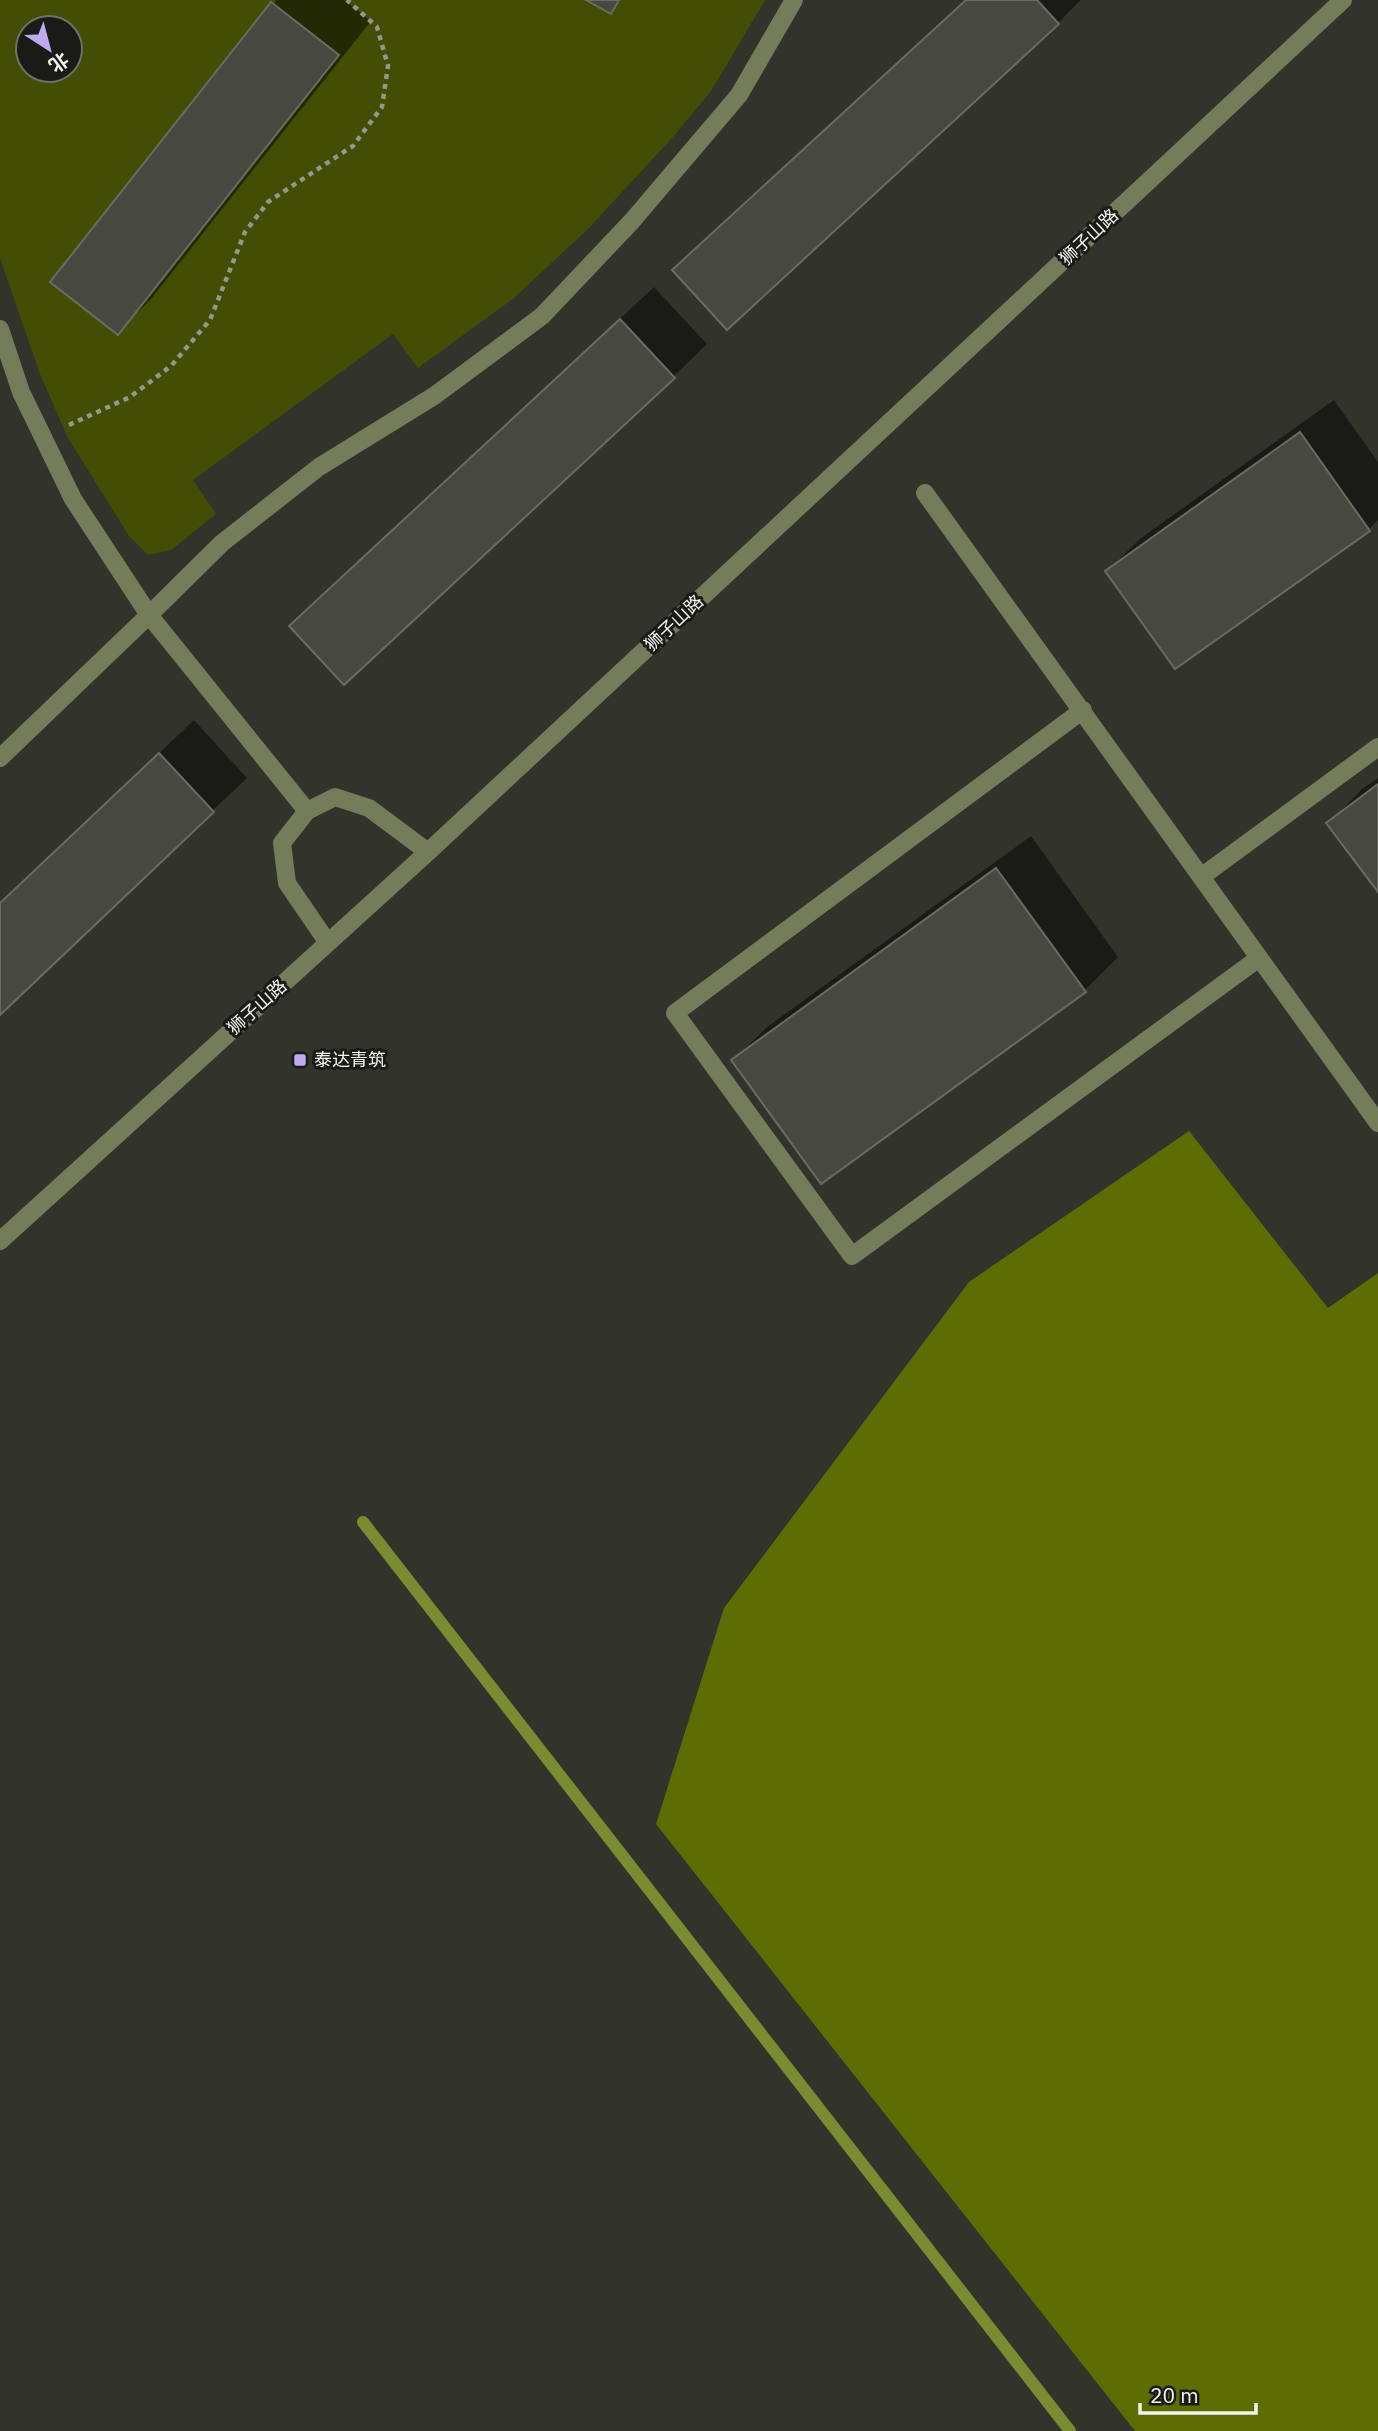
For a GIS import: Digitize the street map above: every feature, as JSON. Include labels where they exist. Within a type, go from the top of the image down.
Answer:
[{"type":"street","points":[[0,758],[222,543],[319,467],[434,396],[542,316],[632,221],[739,95],[794,0]]},
{"type":"street","name":"狮子山路","points":[[0,1241],[428,852],[1343,0]]},
{"type":"street","points":[[0,329],[21,392],[73,499],[149,615],[307,811]]},
{"type":"street","points":[[925,493],[1378,1123]]},
{"type":"street","points":[[1083,710],[675,1013],[852,1256],[1259,958]]},
{"type":"street","points":[[1201,877],[1378,747]]},
{"type":"street","points":[[328,943],[287,883],[282,844],[307,811],[335,797],[369,808],[428,852]]},
{"type":"path","points":[[43,437],[130,397],[172,366],[210,320],[245,232],[268,202],[353,146],[382,107],[388,66],[377,27],[347,0]]},
{"type":"green space","points":[[0,0],[765,0],[711,91],[672,138],[589,228],[514,298],[418,368],[393,334],[193,480],[216,514],[171,550],[148,555],[129,536],[68,438],[40,374],[0,258]]},
{"type":"green space","points":[[1189,1131],[1328,1308],[1378,1273],[1378,2431],[1135,2431],[656,1824],[724,1608],[969,1282]]},
{"type":"building","points":[[586,0],[619,0],[611,14]]},
{"type":"building","points":[[966,0],[1037,0],[1059,24],[727,330],[672,270]]},
{"type":"building","points":[[271,2],[339,55],[118,335],[50,282]]},
{"type":"building","points":[[620,319],[675,378],[344,685],[289,626]]},
{"type":"building","points":[[1300,432],[1370,531],[1175,669],[1105,571]]},
{"type":"building","points":[[159,753],[214,812],[0,1015],[0,903]]},
{"type":"building","points":[[1378,784],[1378,892],[1326,823]]},
{"type":"building","points":[[996,868],[1086,992],[821,1184],[731,1060]]},
{"type":"waterway","points":[[363,1522],[1070,2431]]},
{"type":"place","name":"泰达青筑","points":[[300,1060]]}]
